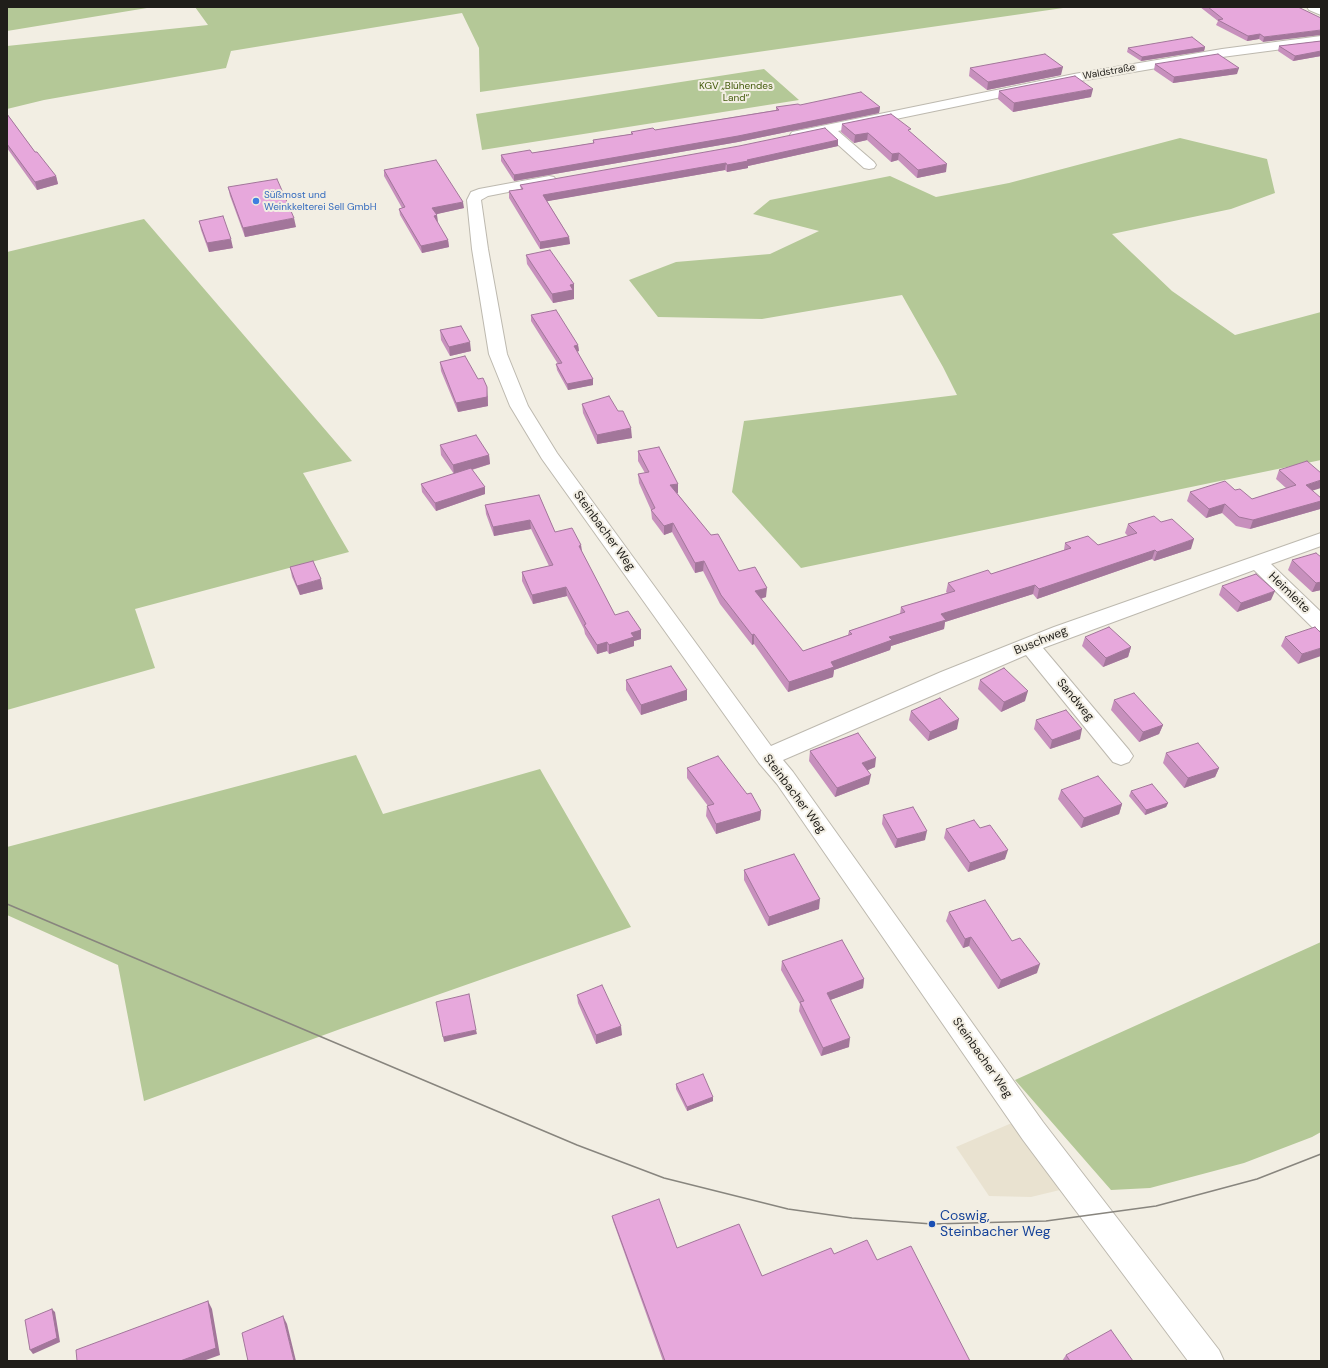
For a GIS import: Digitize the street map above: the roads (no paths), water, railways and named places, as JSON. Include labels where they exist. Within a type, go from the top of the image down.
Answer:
[{"type":"street","points":[[1313,7],[1321,11]]},
{"type":"street","name":"Waldstraße","points":[[784,138],[1082,76],[1222,53],[1321,40]]},
{"type":"street","points":[[828,129],[869,165]]},
{"type":"street","name":"Steinbacher Weg","points":[[562,178],[484,192],[476,195],[474,200],[480,249],[498,354],[520,406],[549,455],[767,757],[785,778],[1032,1131],[1208,1361]]},
{"type":"street","name":"Buschweg","points":[[767,757],[1029,645],[1321,539]]},
{"type":"street","name":"Heimleite","points":[[1257,562],[1321,624]]},
{"type":"street","name":"Sandweg","points":[[1029,645],[1121,756]]},
{"type":"tram line","points":[[7,904],[577,1145],[664,1178],[788,1209],[852,1218],[932,1224],[1046,1221],[1156,1206],[1257,1179],[1321,1154]]},
{"type":"place","name":"Süßmost und Weinkkelterei Sell GmbH","points":[[256,201]]},
{"type":"place","name":"Coswig, Steinbacher Weg","points":[[932,1224]]},
{"type":"park label","name":"KGV „Blühendes Land“","points":[[736,92]]}]
